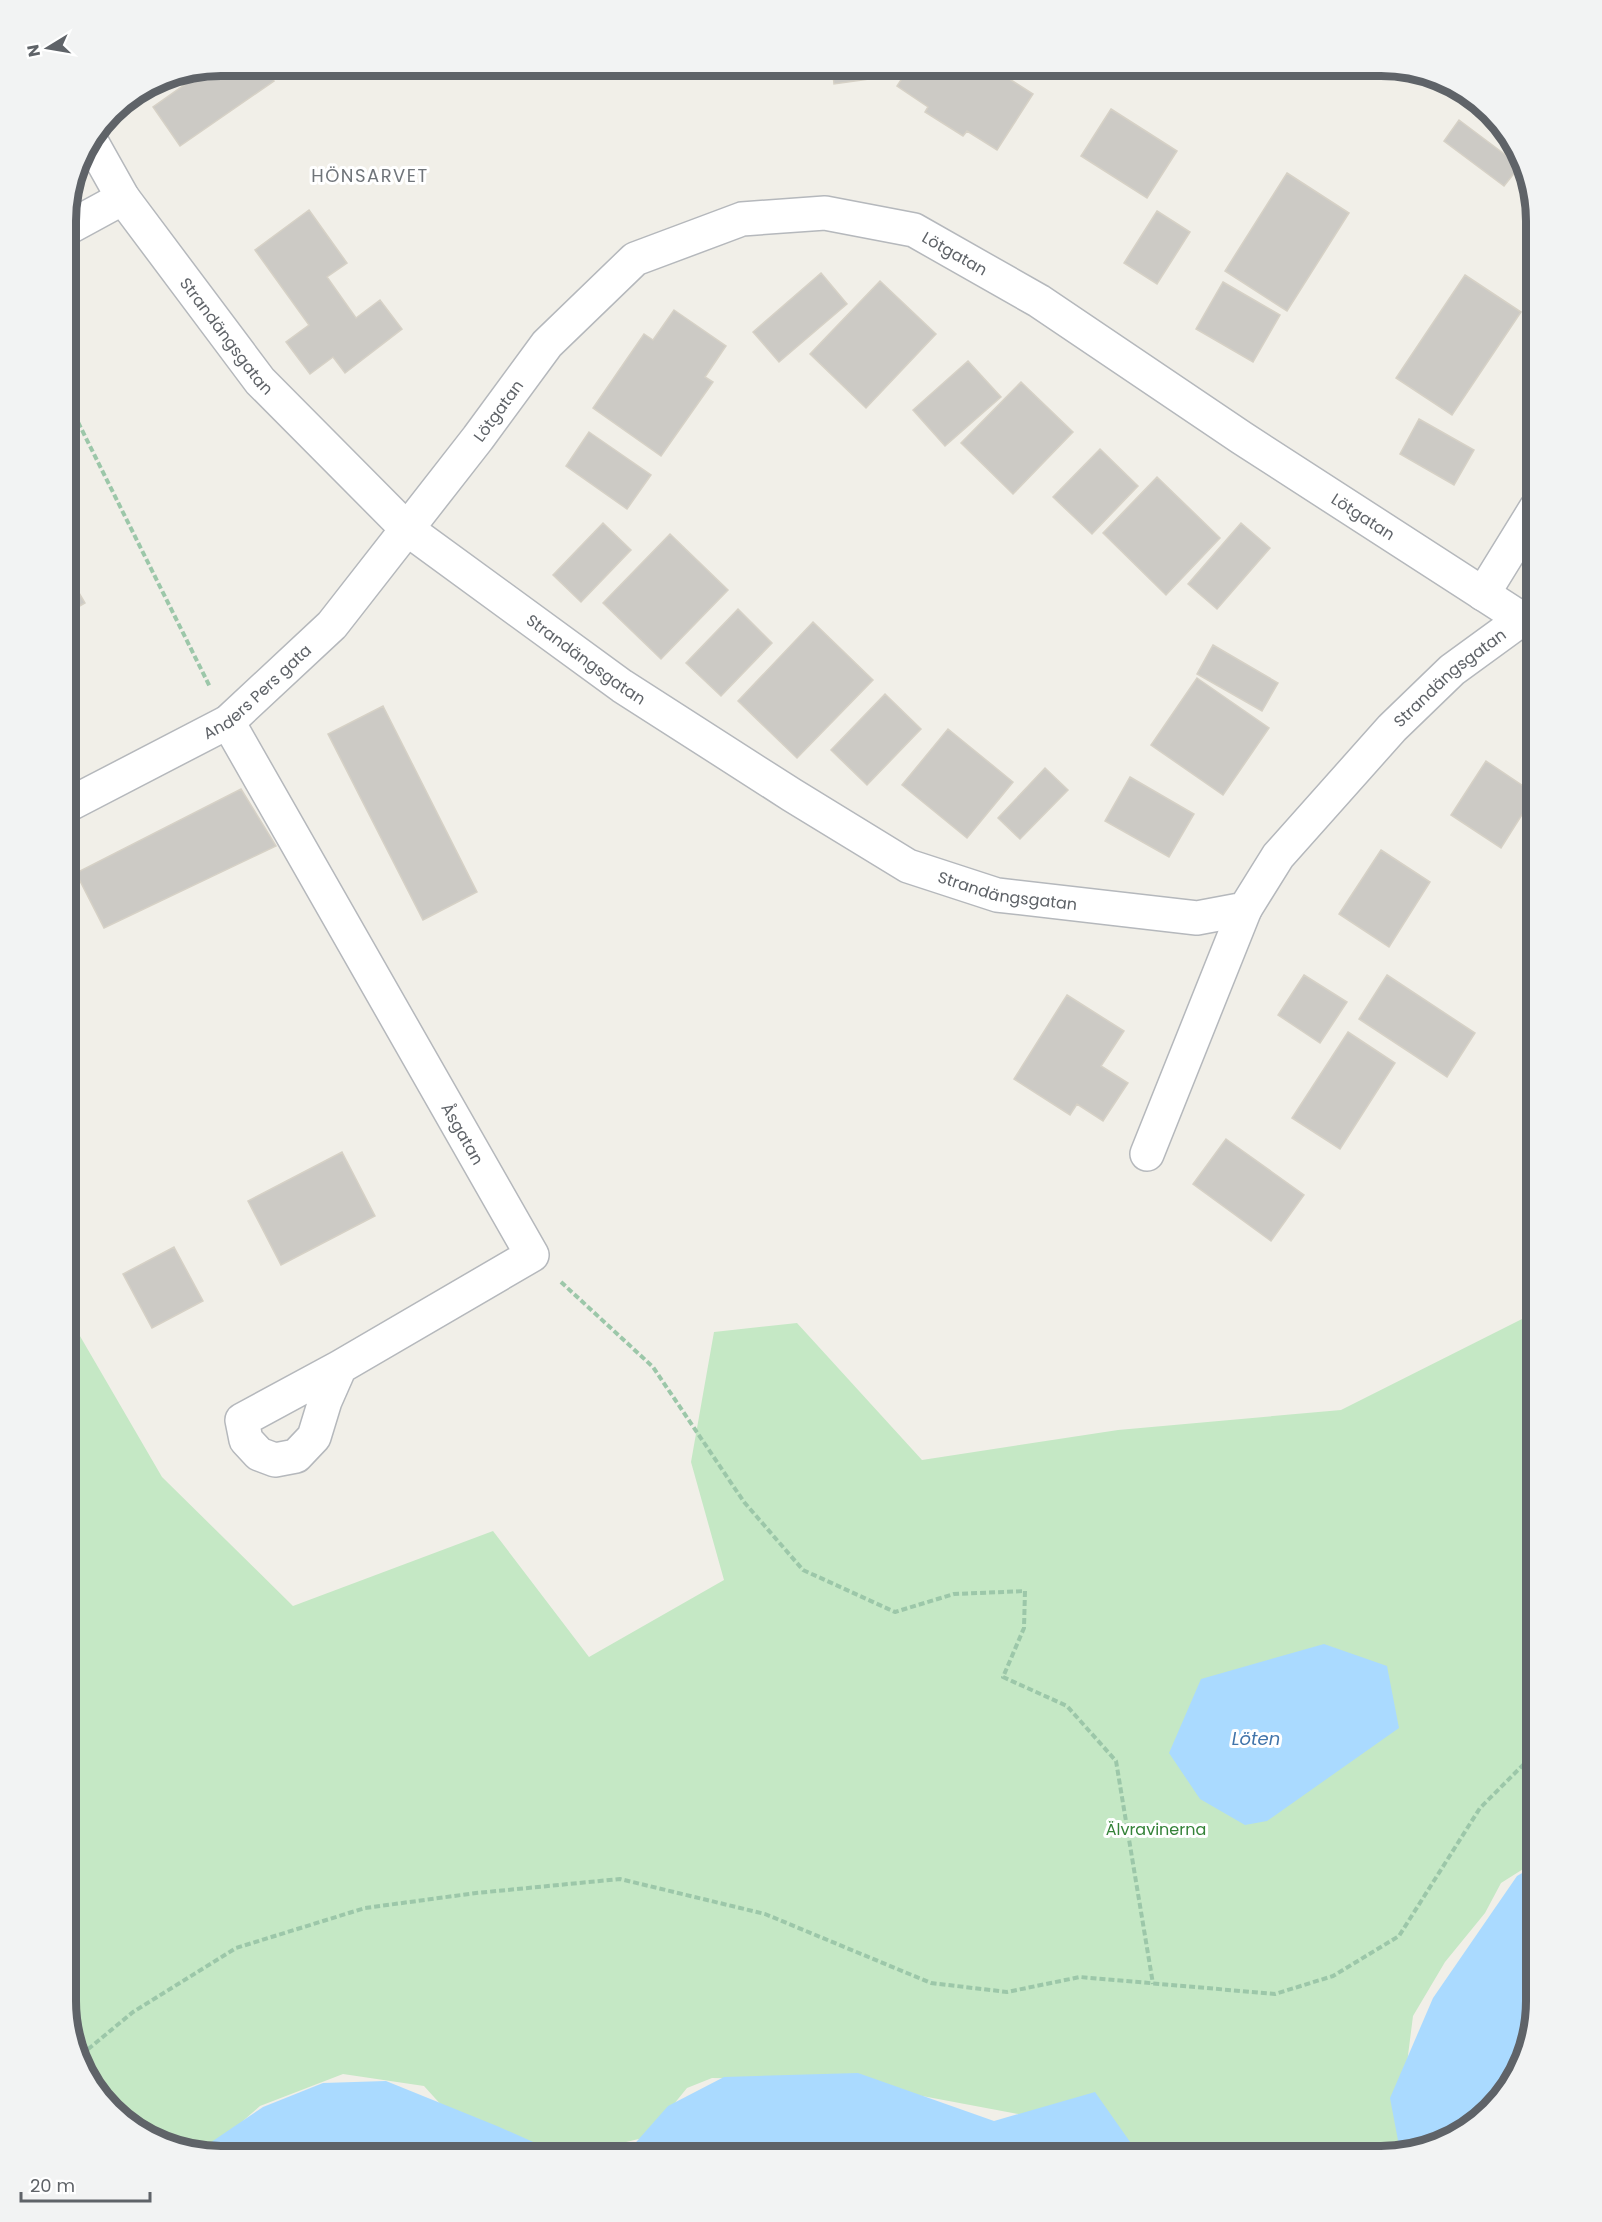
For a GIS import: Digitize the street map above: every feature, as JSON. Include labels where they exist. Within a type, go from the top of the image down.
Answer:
[{"type":"street","name":"Strandängsgatan","points":[[96,149],[123,198],[260,381],[407,529],[622,686],[908,866],[998,895],[1197,918],[1245,909]]},
{"type":"street","points":[[77,223],[123,198]]},
{"type":"street","name":"Lötgatan","points":[[407,529],[547,344],[635,259],[742,219],[825,213],[914,230],[1040,301],[1242,438],[1484,594],[1526,618]]},
{"type":"street","points":[[1484,594],[1526,525]]},
{"type":"street","name":"Anders Pers gata","points":[[77,800],[228,722],[332,625],[407,529]]},
{"type":"street","name":"Strandängsgatan","points":[[1147,1154],[1245,909],[1278,856],[1392,728],[1452,670],[1526,622]]},
{"type":"street","name":"Åsgatan","points":[[228,722],[532,1255]]},
{"type":"street","points":[[340,1367],[325,1401],[314,1437],[296,1456],[275,1460],[259,1454],[246,1440],[242,1420],[340,1367],[532,1255]]},
{"type":"path","points":[[77,420],[228,722]]},
{"type":"path","points":[[532,1255],[653,1367],[744,1502],[803,1570],[895,1612],[954,1594],[1025,1591],[1024,1628],[1003,1677],[1067,1706],[1116,1761],[1153,1984]]},
{"type":"path","points":[[86,2051],[133,2012],[236,1948],[365,1908],[476,1893],[620,1879],[765,1914],[931,1983],[1007,1992],[1080,1977],[1275,1994],[1333,1976],[1399,1936],[1480,1808],[1526,1762]]},
{"type":"green space","name":"Älvravinerna","points":[[1526,1317],[1526,1867],[1501,1883],[1485,1913],[1445,1962],[1413,2016],[1400,2118],[1404,2143],[1381,2146],[1064,2146],[1018,2114],[837,2080],[712,2078],[687,2088],[647,2137],[612,2145],[478,2145],[424,2086],[343,2074],[260,2106],[215,2145],[184,2141],[149,2126],[119,2103],[96,2073],[81,2038],[77,2001],[77,1331],[162,1477],[293,1606],[493,1531],[589,1657],[724,1580],[691,1462],[714,1332],[797,1323],[922,1460],[1118,1430],[1341,1410]]},
{"type":"water","name":"Löten","points":[[1324,1644],[1387,1666],[1399,1728],[1267,1821],[1245,1825],[1200,1799],[1169,1753],[1201,1679]]},
{"type":"water","points":[[1526,1871],[1526,2001],[1521,2038],[1514,2056],[1496,2089],[1469,2116],[1436,2134],[1418,2141],[1399,2144],[1390,2098],[1433,1998],[1517,1876]]},
{"type":"water","points":[[858,2073],[994,2121],[1095,2092],[1133,2146],[633,2145],[668,2106],[724,2077]]},
{"type":"water","points":[[386,2081],[541,2145],[208,2145],[263,2107],[323,2083]]},
{"type":"building","points":[[271,77],[274,81],[180,146],[153,107],[192,80]]},
{"type":"building","points":[[833,77],[883,77],[834,84]]},
{"type":"building","points":[[903,77],[1006,77],[1033,94],[997,150],[967,131],[963,136],[925,112],[928,107],[897,86]]},
{"type":"building","points":[[1111,109],[1177,151],[1147,198],[1081,156]]},
{"type":"building","points":[[1459,120],[1511,159],[1516,171],[1504,186],[1444,141]]},
{"type":"building","points":[[1287,173],[1349,213],[1287,311],[1225,271]]},
{"type":"building","points":[[309,210],[347,263],[327,277],[356,318],[380,300],[402,329],[345,373],[333,357],[310,374],[286,342],[309,325],[255,250]]},
{"type":"building","points":[[1157,211],[1190,232],[1157,284],[1124,263]]},
{"type":"building","points":[[821,273],[847,304],[779,362],[753,332]]},
{"type":"building","points":[[1465,275],[1521,312],[1452,415],[1396,378]]},
{"type":"building","points":[[880,281],[936,334],[866,408],[810,354]]},
{"type":"building","points":[[1223,282],[1280,315],[1253,362],[1196,329]]},
{"type":"building","points":[[674,310],[726,346],[705,377],[713,382],[661,456],[593,408],[644,334],[653,340]]},
{"type":"building","points":[[968,361],[1001,397],[945,446],[913,410]]},
{"type":"building","points":[[1021,382],[1073,432],[1013,494],[961,443]]},
{"type":"building","points":[[1419,419],[1474,450],[1454,485],[1400,454]]},
{"type":"building","points":[[589,432],[651,475],[627,509],[566,466]]},
{"type":"building","points":[[1100,449],[1138,486],[1092,534],[1053,497]]},
{"type":"building","points":[[1157,477],[1220,538],[1166,595],[1103,533]]},
{"type":"building","points":[[603,523],[631,550],[581,602],[553,575]]},
{"type":"building","points":[[1241,523],[1270,548],[1217,609],[1188,584]]},
{"type":"building","points":[[670,534],[728,590],[661,659],[603,603]]},
{"type":"building","points":[[77,590],[85,603],[77,608]]},
{"type":"building","points":[[738,609],[772,643],[721,696],[686,663]]},
{"type":"building","points":[[813,622],[873,680],[797,758],[738,701]]},
{"type":"building","points":[[1213,645],[1278,683],[1262,711],[1197,674]]},
{"type":"building","points":[[1197,678],[1269,728],[1223,795],[1151,745]]},
{"type":"building","points":[[885,694],[921,729],[867,785],[831,750]]},
{"type":"building","points":[[383,706],[477,892],[423,920],[328,734]]},
{"type":"building","points":[[948,729],[1013,782],[967,838],[902,785]]},
{"type":"building","points":[[1486,761],[1526,788],[1526,808],[1501,848],[1451,815]]},
{"type":"building","points":[[1045,768],[1068,790],[1020,839],[998,818]]},
{"type":"building","points":[[1130,777],[1194,814],[1169,857],[1105,821]]},
{"type":"building","points":[[241,789],[276,846],[104,928],[77,872]]},
{"type":"building","points":[[1381,850],[1430,882],[1389,947],[1339,914]]},
{"type":"building","points":[[1304,975],[1347,1002],[1320,1043],[1278,1015]]},
{"type":"building","points":[[1387,975],[1475,1033],[1447,1077],[1359,1019]]},
{"type":"building","points":[[1067,995],[1124,1031],[1101,1066],[1128,1083],[1103,1121],[1077,1104],[1070,1115],[1014,1079]]},
{"type":"building","points":[[1348,1032],[1395,1063],[1340,1149],[1292,1118]]},
{"type":"building","points":[[1226,1139],[1304,1195],[1271,1241],[1193,1184]]},
{"type":"building","points":[[342,1152],[375,1216],[281,1265],[248,1201]]},
{"type":"building","points":[[174,1247],[203,1301],[152,1328],[123,1274]]},
{"type":"district","name":"HÖNSARVET","points":[[370,176]]}]
